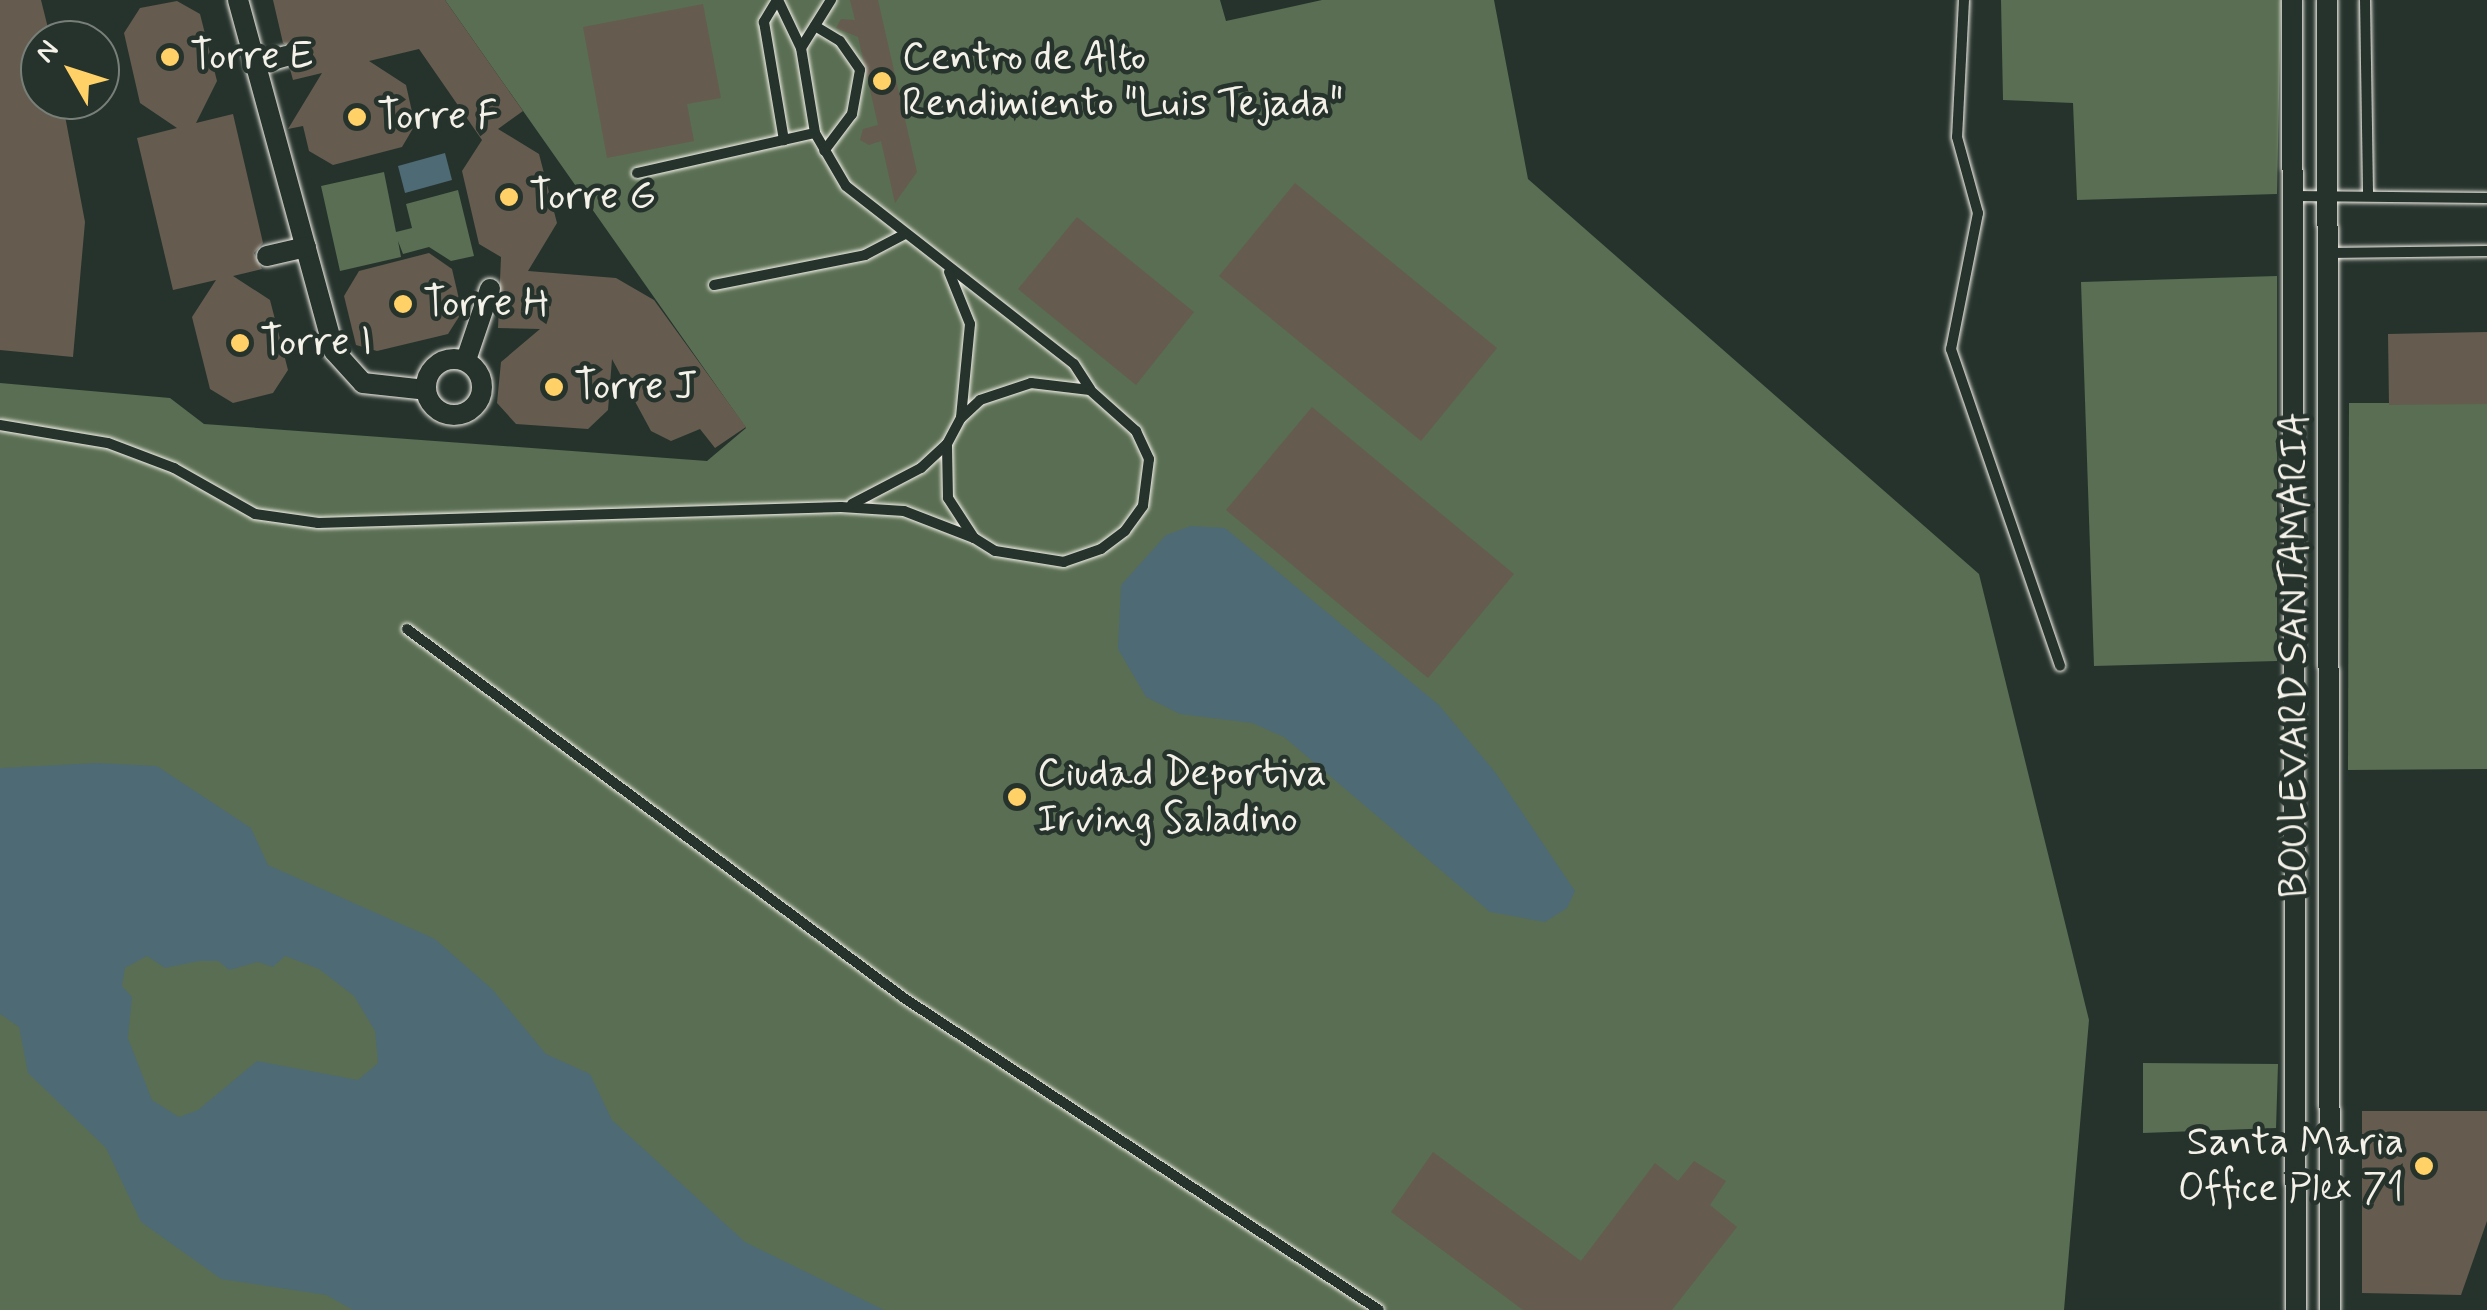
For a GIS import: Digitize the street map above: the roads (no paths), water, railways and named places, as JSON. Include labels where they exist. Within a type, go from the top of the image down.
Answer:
[{"type":"street","points":[[238,0],[254,65],[289,168],[334,350],[346,370],[363,384],[426,390]]},
{"type":"street","name":"BOULEVARD SANTAMARIA","points":[[2292,0],[2296,1310]]},
{"type":"street","name":"BOULEVARD SANTAMARIA","points":[[2327,0],[2330,1310]]},
{"type":"street","points":[[254,65],[286,56]]},
{"type":"street","points":[[266,256],[306,247]]},
{"type":"street","points":[[466,360],[492,312],[490,289]]},
{"type":"street","points":[[466,360],[480,373],[483,392],[473,408],[450,415],[430,402],[426,390],[442,361],[466,360]]},
{"type":"lane","points":[[0,426],[108,443],[174,468],[256,514],[318,523],[841,507],[904,511],[974,538],[995,551],[1044,563],[1083,556],[1124,531],[1143,506],[1149,458],[1136,431],[1090,390],[1074,364],[949,271],[846,186],[815,133],[801,48],[778,0]]},
{"type":"lane","points":[[778,0],[764,22],[784,140]]},
{"type":"lane","points":[[801,48],[832,0]]},
{"type":"lane","points":[[1964,0],[1958,138],[1978,213],[1952,349],[2060,666]]},
{"type":"lane","points":[[2365,0],[2368,196]]},
{"type":"lane","points":[[815,26],[840,40],[860,70],[852,114],[824,151]]},
{"type":"lane","points":[[637,173],[815,133]]},
{"type":"lane","points":[[2294,196],[2487,198]]},
{"type":"lane","points":[[714,285],[865,255],[904,234]]},
{"type":"lane","points":[[2330,253],[2487,251]]},
{"type":"lane","points":[[841,507],[886,489],[947,444],[961,418],[970,324],[949,271]]},
{"type":"lane","points":[[961,418],[1006,388],[1064,383],[1090,390]]},
{"type":"lane","points":[[947,444],[948,498],[974,538]]},
{"type":"lane","points":[[408,629],[904,998],[1379,1310]]},
{"type":"water","points":[[445,153],[452,180],[405,193],[398,166]]},
{"type":"water","points":[[1191,526],[1225,528],[1439,705],[1495,772],[1575,891],[1567,908],[1545,922],[1490,912],[1284,737],[1252,723],[1180,714],[1146,697],[1118,649],[1121,585],[1166,535]]},
{"type":"water","points":[[97,763],[157,766],[251,828],[268,865],[435,939],[492,989],[546,1054],[590,1074],[612,1120],[745,1242],[884,1310],[353,1310],[326,1295],[221,1279],[141,1222],[106,1148],[28,1073],[19,1027],[0,1014],[0,768]],"holes":[[[147,956],[165,968],[199,961],[218,961],[229,970],[258,962],[273,967],[285,956],[319,969],[354,996],[375,1031],[378,1063],[358,1080],[257,1061],[198,1110],[179,1117],[152,1100],[128,1038],[132,997],[122,986],[125,968]]]},
{"type":"place","name":"Torre E","points":[[170,57]]},
{"type":"place","name":"Centro de Alto Rendimiento \"Luis Tejada\"","points":[[882,81]]},
{"type":"place","name":"Torre F","points":[[357,117]]},
{"type":"place","name":"Torre G","points":[[509,197]]},
{"type":"place","name":"Torre H","points":[[403,304]]},
{"type":"place","name":"Torre I","points":[[240,343]]},
{"type":"place","name":"Torre J","points":[[554,387]]},
{"type":"place","name":"Ciudad Deportiva Irving Saladino","points":[[1017,797]]},
{"type":"place","name":"Santa Maria Office Plex 71","points":[[2424,1166]]}]
